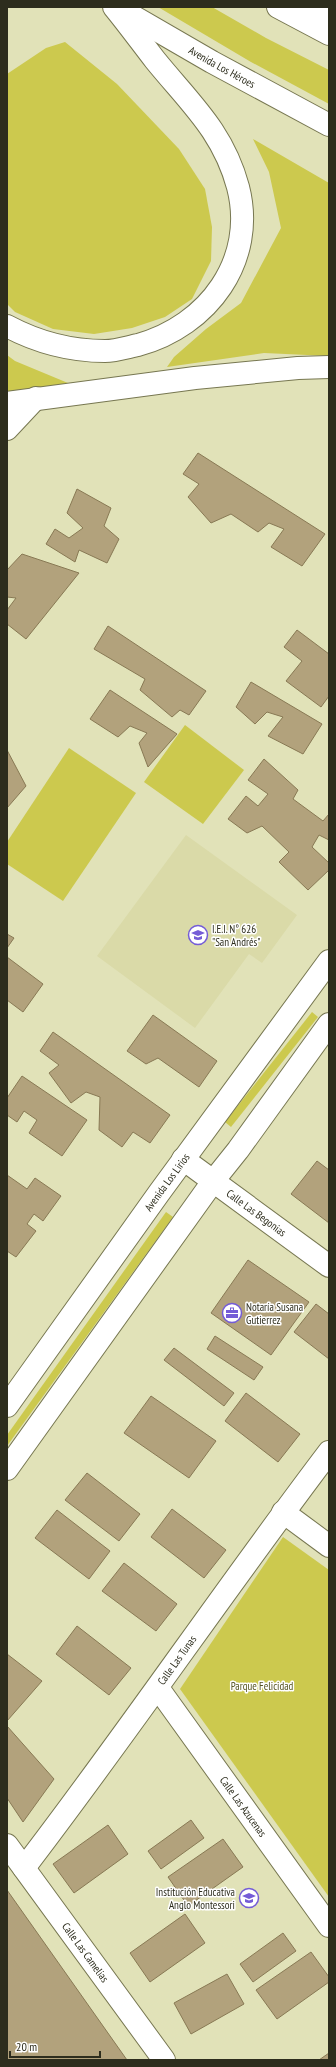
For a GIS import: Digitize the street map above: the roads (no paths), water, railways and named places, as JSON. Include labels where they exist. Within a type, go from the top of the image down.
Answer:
[{"type":"main road","name":"Avenida Los Héroes","points":[[116,7],[212,62],[329,125]]},
{"type":"main road","points":[[7,326],[40,341],[64,346],[107,351],[125,348],[157,338],[190,319],[208,306],[221,288],[231,269],[238,250],[242,208],[233,170],[218,137],[116,7]]},
{"type":"main road","points":[[278,7],[329,34]]},
{"type":"main road","points":[[298,7],[329,15]]},
{"type":"main road","points":[[7,403],[195,378],[298,368],[329,367]]},
{"type":"main road","points":[[7,429],[36,398]]},
{"type":"main road","name":"Avenida Los Lirios","points":[[7,1406],[183,1159],[325,973]]},
{"type":"main road","points":[[7,1469],[214,1180],[238,1150],[329,1024]]},
{"type":"main road","name":"Calle Las Begonias","points":[[183,1159],[214,1180],[329,1266]]},
{"type":"main road","name":"Calle Las Tunas","points":[[24,1868],[158,1688],[221,1597],[329,1452]]},
{"type":"main road","points":[[283,1512],[329,1546]]},
{"type":"main road","name":"Calle Las Azucenas","points":[[158,1688],[329,1926]]},
{"type":"main road","name":"Calle Las Camelias","points":[[7,1845],[164,2060]]},
{"type":"place","name":"I.E.I. N° 626 \"San Andrés\"","points":[[198,935]]},
{"type":"place","name":"Notaría Susana Gutierrez","points":[[232,1313]]},
{"type":"place","name":"Institución Educativa Anglo Montessori","points":[[249,1898]]},
{"type":"park label","name":"Parque Felicidad","points":[[262,1686]]}]
